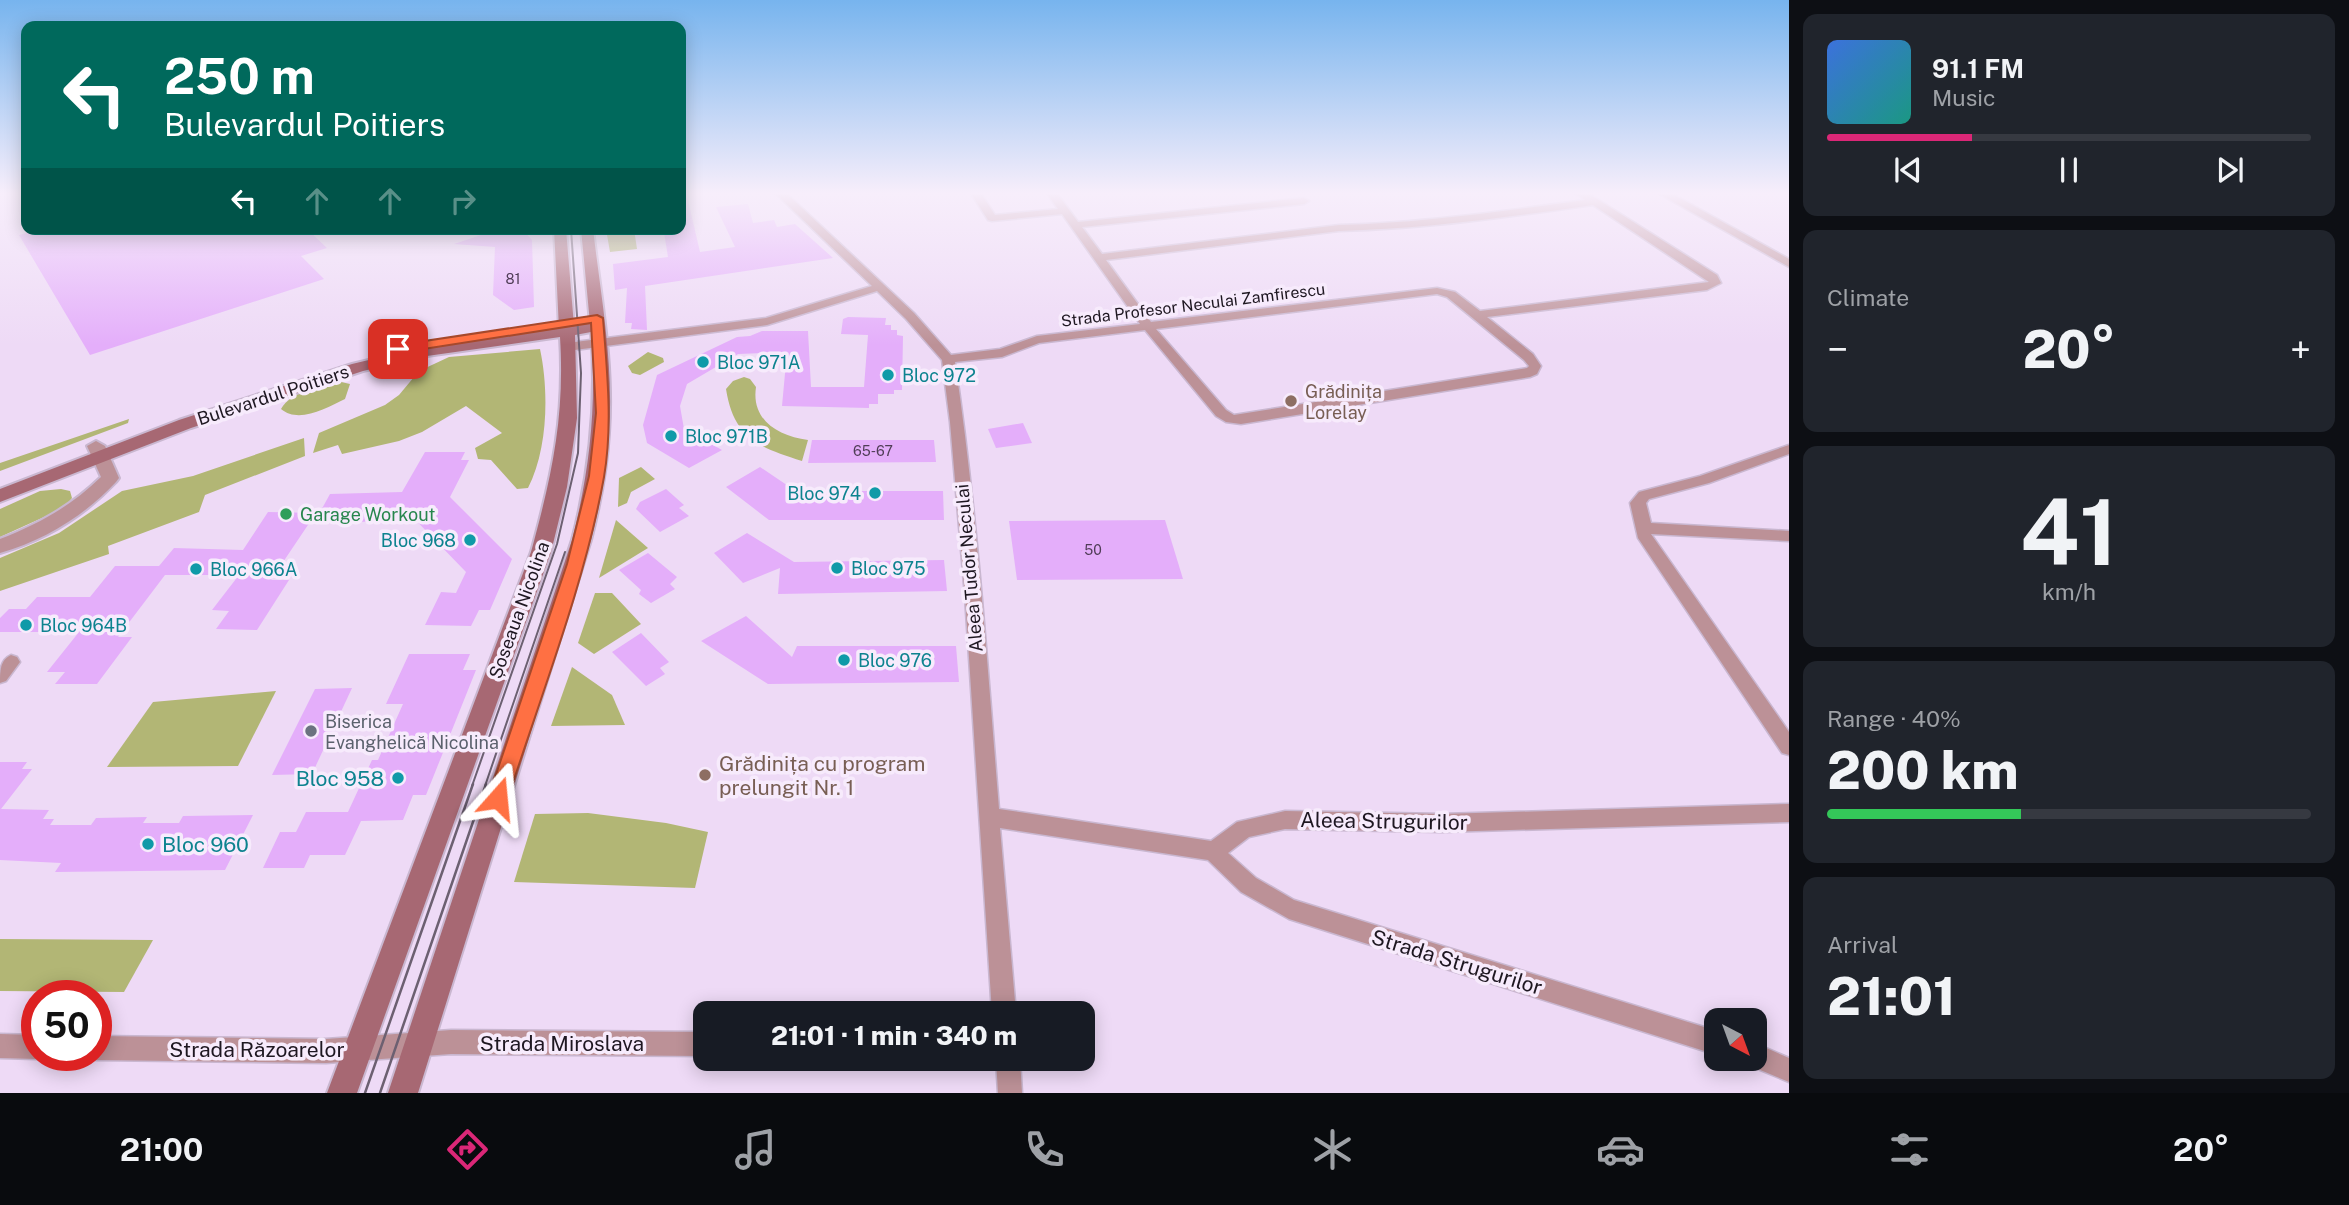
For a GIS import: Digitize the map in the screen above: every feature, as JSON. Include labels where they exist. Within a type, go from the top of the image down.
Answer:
[{"type":"main road","name":"Șoseaua Nicolina","points":[[342,1093],[544,539],[565,450],[570,375],[561,243]]},
{"type":"main road","name":"Șoseaua Nicolina","points":[[403,1093],[581,546],[597,476],[602,389],[588,243]]},
{"type":"main road","name":"Bulevardul Poitiers","points":[[0,485],[366,356],[423,343],[597,329]]},
{"type":"main road","name":"Bulevardul Poitiers","points":[[0,496],[98,450]]},
{"type":"street","points":[[833,243],[910,316],[948,359]]},
{"type":"street","points":[[1089,243],[1149,328],[1224,416],[1241,420],[1532,371],[1535,366],[1530,357],[1478,315]]},
{"type":"street","points":[[1099,258],[1219,243]]},
{"type":"street","points":[[1478,315],[1707,287],[1716,283],[1713,277],[1660,243]]},
{"type":"street","points":[[1752,243],[1789,264]]},
{"type":"street","points":[[597,329],[767,321],[880,287]]},
{"type":"street","name":"Strada Profesor Neculai Zamfirescu","points":[[948,359],[1002,354],[1037,340],[1443,291],[1478,315]]},
{"type":"street","name":"Aleea Tudor Neculai","points":[[948,359],[957,422],[973,596],[1003,1001]]},
{"type":"street","points":[[1789,449],[1704,480],[1644,495],[1638,503],[1645,528],[1643,534],[1789,747]]},
{"type":"street","points":[[0,546],[51,526],[89,500],[110,478],[98,450]]},
{"type":"street","points":[[1645,528],[1789,536]]},
{"type":"street","name":"Aleea Strugurilor","points":[[1214,851],[1244,829],[1285,820],[1442,823],[1789,813]]},
{"type":"street","points":[[990,817],[1214,851]]},
{"type":"street","name":"Strada Strugurilor","points":[[1214,851],[1230,872],[1247,887],[1289,909],[1704,1038]]},
{"type":"street","name":"Strada Miroslava","points":[[418,1044],[693,1044]]},
{"type":"street","name":"Strada Răzoarelor","points":[[112,1048],[358,1050],[418,1044]]},
{"type":"street","points":[[0,1046],[21,1047]]},
{"type":"street","points":[[1768,1061],[1789,1070]]},
{"type":"street","points":[[1008,1071],[1010,1093]]},
{"type":"green space","points":[[608,243],[636,243],[637,249],[610,252]]},
{"type":"green space","points":[[540,349],[545,383],[545,420],[540,456],[528,488],[517,489],[491,460],[478,459],[475,448],[502,433],[466,406],[422,432],[399,441],[342,454],[338,445],[313,453],[319,433],[385,405],[399,395],[419,371],[449,357]]},
{"type":"green space","points":[[648,352],[663,358],[664,362],[640,375],[632,373],[628,366]]},
{"type":"green space","points":[[744,377],[750,379],[756,387],[758,409],[769,424],[787,435],[808,440],[802,461],[761,445],[742,430],[735,419],[726,389],[733,381]]},
{"type":"green space","points":[[337,381],[350,384],[345,399],[304,415],[288,413],[281,409],[298,394]]},
{"type":"green space","points":[[129,419],[128,423],[0,471],[0,463]]},
{"type":"green space","points":[[304,438],[305,456],[205,495],[199,512],[108,546],[109,554],[0,591],[0,558],[59,533],[122,491],[193,476]]},
{"type":"green space","points":[[641,467],[655,479],[631,492],[627,503],[618,507],[619,478]]},
{"type":"green space","points":[[40,491],[70,491],[72,498],[64,508],[0,537],[0,509]]},
{"type":"green space","points":[[616,520],[648,548],[599,578]]},
{"type":"green space","points":[[595,593],[612,593],[641,624],[594,654],[578,643]]},
{"type":"green space","points":[[572,667],[612,695],[625,725],[551,726]]},
{"type":"green space","points":[[276,691],[238,766],[107,767],[153,702]]},
{"type":"green space","points":[[588,813],[666,823],[708,832],[695,888],[514,882],[535,814]]},
{"type":"green space","points":[[0,939],[153,940],[124,992],[112,992],[112,980],[21,980],[21,991],[0,991]]},
{"type":"building","points":[[24,243],[322,243],[327,248],[301,256],[324,279],[90,355]]},
{"type":"building","points":[[532,243],[534,307],[514,310],[493,295],[495,247],[454,244]]},
{"type":"building","points":[[666,243],[698,243],[700,252],[735,247],[733,243],[816,243],[833,258],[645,286],[647,330],[631,329],[632,323],[625,323],[627,288],[615,290],[613,264],[668,257]]},
{"type":"building","points":[[886,318],[885,325],[891,325],[891,330],[897,330],[897,335],[903,336],[902,390],[894,390],[894,394],[878,394],[878,404],[869,404],[869,408],[782,406],[787,352],[738,354],[687,384],[680,406],[684,429],[722,450],[689,468],[647,443],[643,425],[657,375],[737,337],[762,331],[808,331],[811,387],[864,387],[868,335],[841,334],[843,319]]},
{"type":"building","points":[[1023,423],[1032,443],[996,448],[988,429]]},
{"type":"building","points":[[812,440],[934,440],[936,462],[808,463]]},
{"type":"building","name":"Bloc 968","points":[[425,452],[465,452],[461,460],[469,460],[450,497],[512,559],[490,610],[479,610],[471,626],[425,625],[441,592],[456,593],[466,572],[402,506],[392,521],[314,523],[330,494],[402,492]]},
{"type":"building","name":"Bloc 974","points":[[760,467],[803,496],[812,491],[943,491],[944,520],[769,520],[726,487]]},
{"type":"building","points":[[666,489],[684,505],[679,508],[689,516],[660,532],[636,509],[640,502]]},
{"type":"building","points":[[268,512],[316,513],[271,580],[289,580],[257,630],[216,629],[229,611],[212,610],[239,575],[165,575],[118,637],[132,637],[97,684],[55,684],[65,672],[47,672],[79,632],[0,632],[0,618],[9,609],[26,609],[37,597],[90,597],[115,566],[159,566],[174,548],[243,550]]},
{"type":"building","points":[[1165,520],[1183,579],[1017,580],[1009,521]]},
{"type":"building","name":"Bloc 975","points":[[747,533],[794,562],[944,560],[947,591],[778,594],[780,568],[743,583],[714,553]]},
{"type":"building","points":[[648,553],[677,577],[670,584],[675,589],[651,603],[639,594],[641,590],[619,570]]},
{"type":"building","name":"Bloc 976","points":[[746,616],[792,657],[797,646],[956,646],[959,682],[768,684],[701,641]]},
{"type":"building","points":[[641,633],[669,662],[660,668],[665,674],[646,686],[612,652]]},
{"type":"building","name":"Bloc 958","points":[[409,654],[470,654],[463,670],[476,670],[426,795],[413,795],[403,820],[361,821],[345,855],[310,855],[304,868],[263,868],[280,832],[296,832],[306,812],[348,812],[372,760],[378,760],[403,704],[386,704]]},
{"type":"building","name":"Biserica Evanghelică Nicolina","points":[[352,688],[312,774],[272,775],[315,689]]},
{"type":"building","name":"Bloc 960","points":[[0,762],[27,762],[22,769],[32,769],[1,809],[49,810],[43,819],[54,819],[50,825],[91,825],[96,818],[147,817],[143,823],[179,823],[183,816],[253,815],[225,870],[55,872],[61,863],[0,860]]},
{"type":"tram line","points":[[472,786],[557,544],[578,453],[581,373],[572,243]]},
{"type":"tram line","points":[[485,786],[565,552]]},
{"type":"tram line","points":[[365,1093],[473,784]]},
{"type":"tram line","points":[[380,1093],[486,784]]},
{"type":"place","name":"Bloc 971A","points":[[703,362]]},
{"type":"place","name":"Bloc 972","points":[[888,375]]},
{"type":"place","name":"Grădinița Lorelay","points":[[1291,401]]},
{"type":"place","name":"Bloc 971B","points":[[671,436]]},
{"type":"place","name":"Bloc 974","points":[[875,493]]},
{"type":"place","name":"Garage Workout","points":[[286,514]]},
{"type":"place","name":"Bloc 968","points":[[470,540]]},
{"type":"place","name":"Bloc 975","points":[[837,568]]},
{"type":"place","name":"Bloc 966A","points":[[196,569]]},
{"type":"place","name":"Bloc 964B","points":[[26,625]]},
{"type":"place","name":"Bloc 976","points":[[844,660]]},
{"type":"place","name":"Biserica Evanghelică Nicolina","points":[[311,731]]},
{"type":"place","name":"Grădinița cu program prelungit Nr. 1","points":[[705,775]]},
{"type":"place","name":"Bloc 958","points":[[398,778]]},
{"type":"place","name":"Bloc 960","points":[[148,844]]},
{"type":"route","points":[[398,349],[597,318],[603,413],[597,476],[581,546],[498,798]]}]
